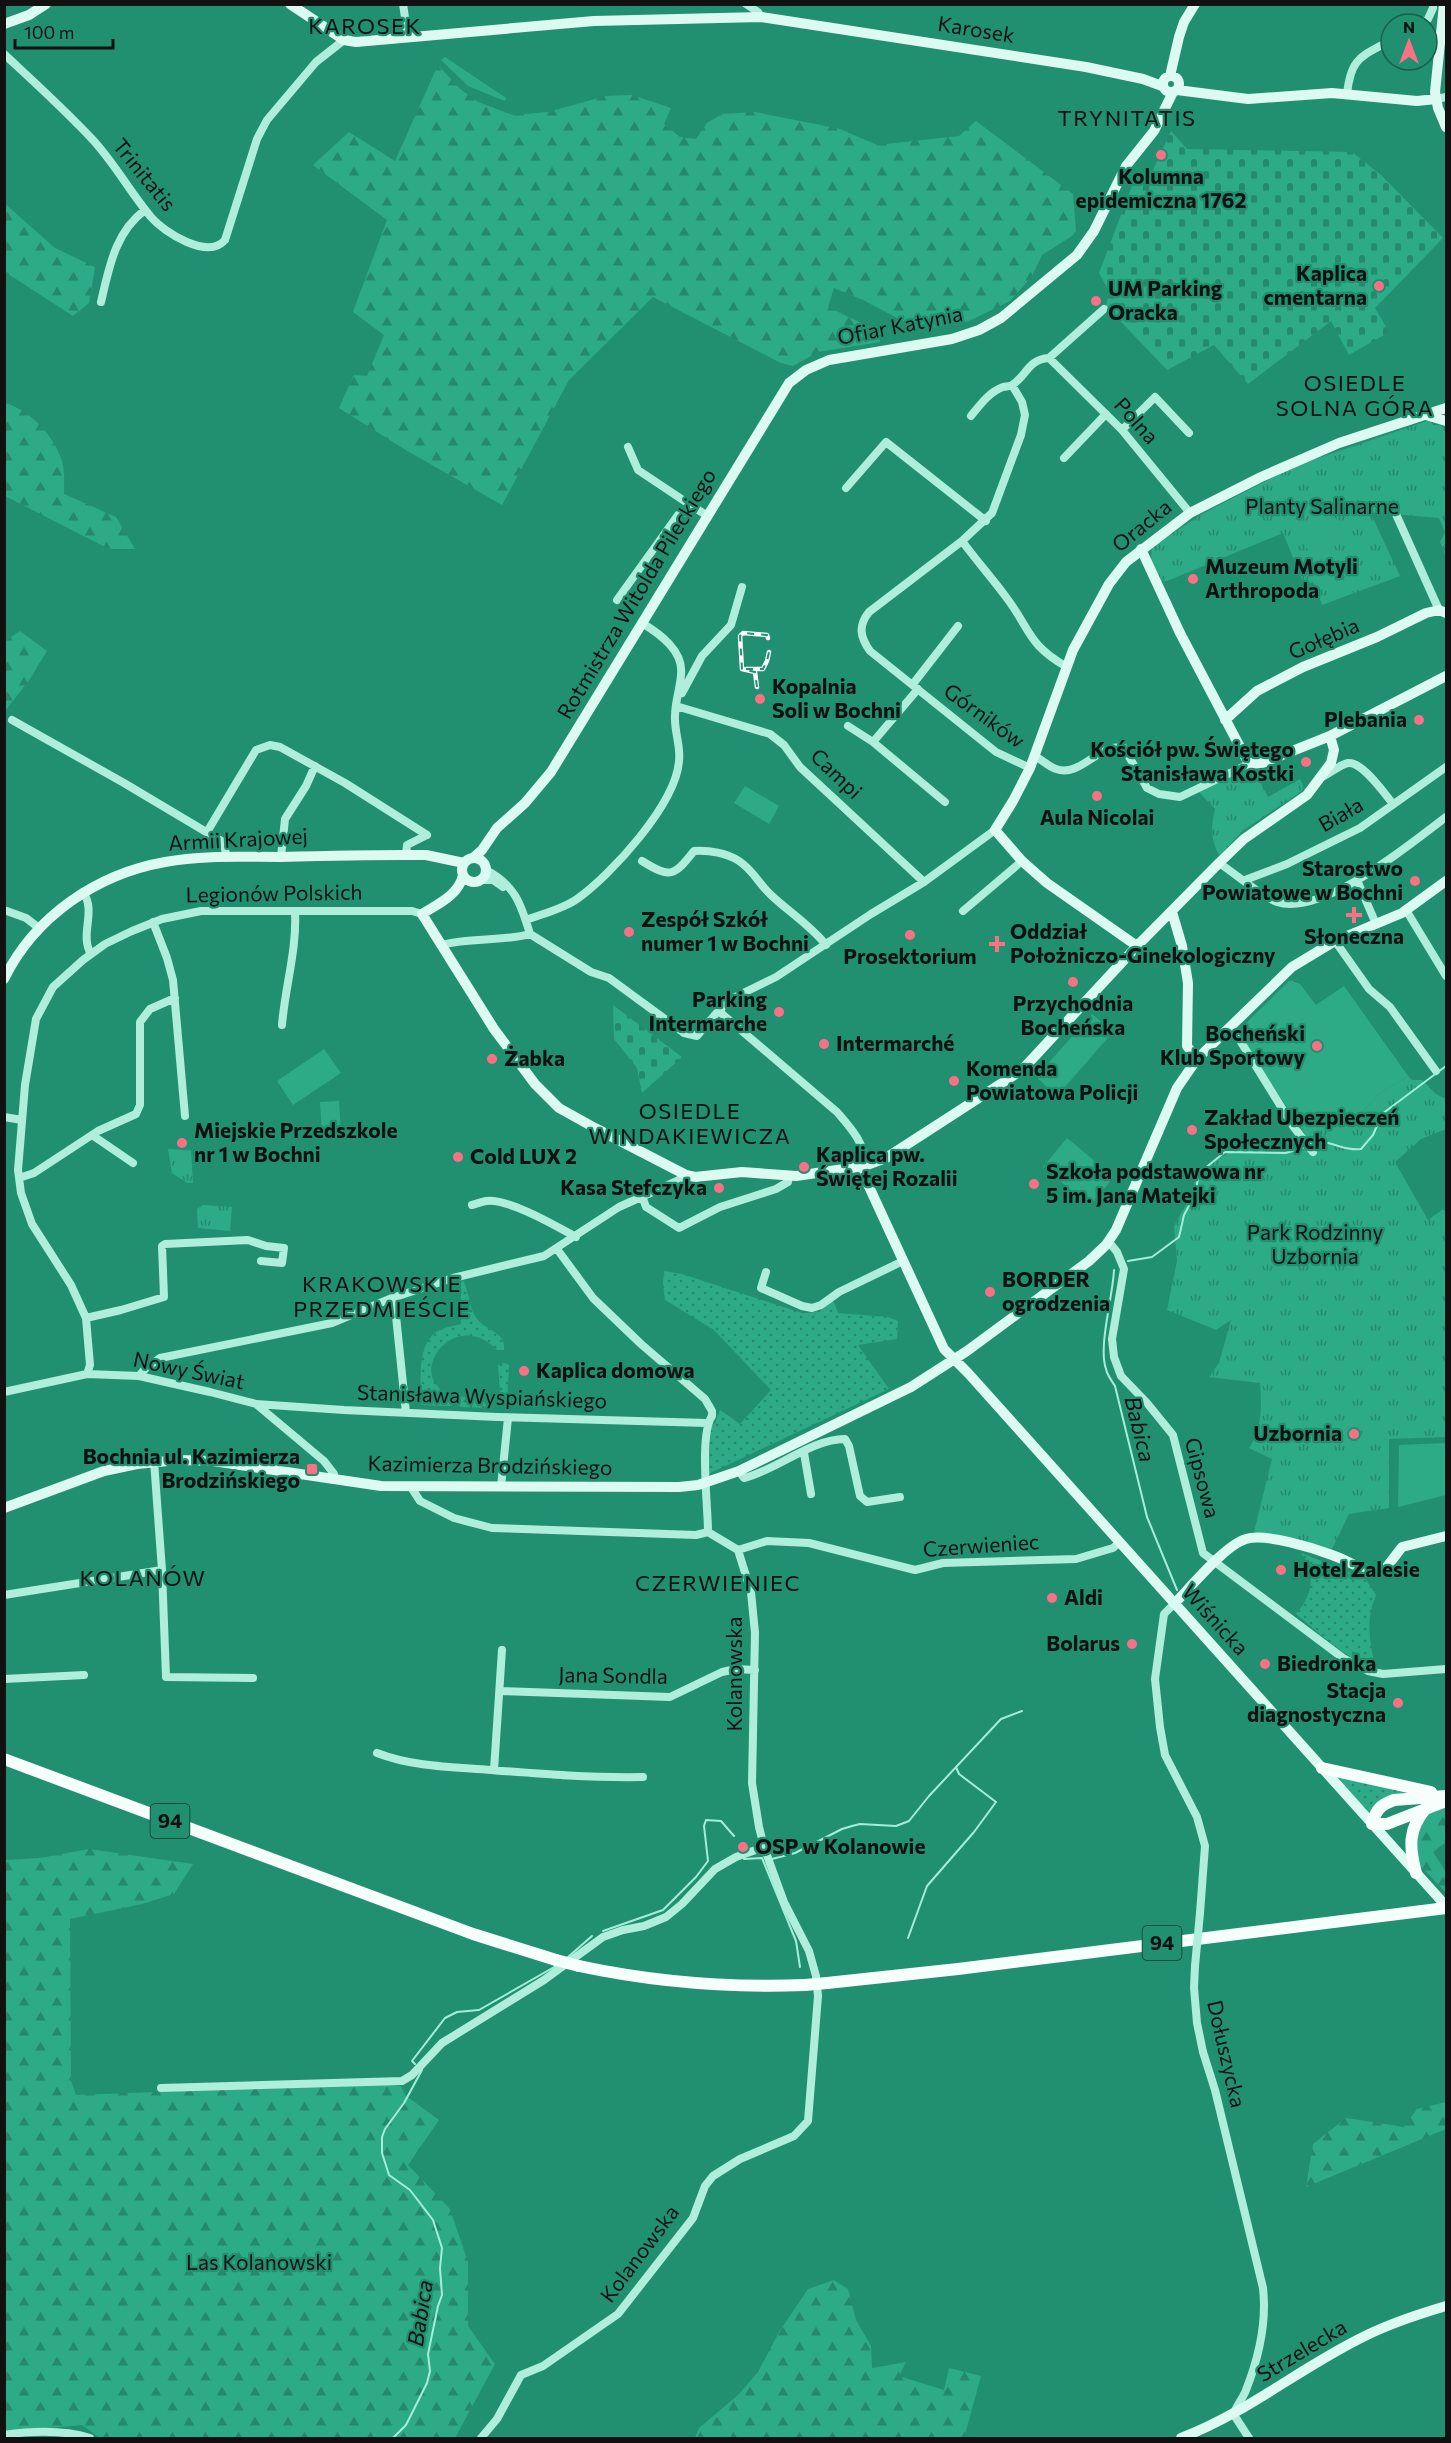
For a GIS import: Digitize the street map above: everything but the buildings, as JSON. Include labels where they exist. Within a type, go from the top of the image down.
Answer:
[{"type":"main road","name":"94","points":[[4,1759],[473,1934],[579,1966],[611,1973],[706,1985],[742,1987],[827,1983],[958,1969],[1446,1907]]},
{"type":"main road","points":[[1322,1768],[1446,1796]]},
{"type":"main road","points":[[1446,1796],[1394,1800],[1386,1803],[1380,1806],[1372,1824],[1387,1824],[1446,1801]]},
{"type":"main road","points":[[1416,1873],[1410,1848],[1411,1832],[1427,1807]]},
{"type":"street","points":[[4,24],[29,15],[46,4]]},
{"type":"street","points":[[290,4],[344,40]]},
{"type":"street","points":[[403,4],[408,38]]},
{"type":"street","points":[[746,4],[758,12],[761,17]]},
{"type":"street","name":"Ofiar Katynia","points":[[789,383],[819,363],[959,337],[987,326],[1010,312],[1068,263],[1085,246],[1121,174],[1158,125],[1171,84],[1179,37],[1184,22],[1195,4]]},
{"type":"street","points":[[1444,4],[1435,84],[1441,98],[1446,127]]},
{"type":"street","name":"Karosek","points":[[344,40],[356,42],[594,21],[761,17],[1069,64],[1171,84],[1221,97],[1248,99],[1347,94],[1421,101],[1441,98]]},
{"type":"street","name":"Trinitatis","points":[[4,54],[94,141],[152,219],[186,241],[201,248],[212,249],[220,246],[225,240],[257,139],[267,120],[316,62],[344,40]]},
{"type":"street","points":[[1347,94],[1349,74],[1354,64],[1379,47]]},
{"type":"street","points":[[101,302],[116,247],[128,226],[145,210]]},
{"type":"street","points":[[971,416],[995,391],[1012,385],[1031,365],[1042,358],[1049,358],[1104,309]]},
{"type":"street","name":"Polna","points":[[1049,358],[1122,430],[1190,513]]},
{"type":"street","name":"Rotmistrza Witolda Pileckiego","points":[[465,867],[482,850],[497,828],[538,789],[551,772],[789,383]]},
{"type":"street","points":[[1012,385],[1022,402],[1025,415],[1021,435],[997,502],[986,520],[962,542],[1005,596],[1034,644],[1046,655],[1066,667]]},
{"type":"street","points":[[1122,430],[1155,397],[1189,433]]},
{"type":"street","name":"Oracka","points":[[995,830],[1030,768],[1066,667],[1109,584],[1126,562],[1190,513],[1261,477],[1339,443],[1446,408]]},
{"type":"street","points":[[1064,458],[1106,414]]},
{"type":"street","points":[[1423,414],[1446,421]]},
{"type":"street","points":[[846,488],[886,442],[986,520]]},
{"type":"street","points":[[628,447],[638,470],[708,516]]},
{"type":"street","points":[[617,600],[678,515],[695,508]]},
{"type":"street","points":[[1395,512],[1443,612]]},
{"type":"street","name":"Górników","points":[[962,542],[907,581],[869,612],[864,619],[861,633],[863,642],[870,651],[996,752],[1030,768]]},
{"type":"street","points":[[1141,549],[1167,606],[1249,764]]},
{"type":"street","points":[[677,704],[702,656],[731,625],[742,587]]},
{"type":"street","name":"Gołębia","points":[[1225,720],[1257,691],[1303,667],[1377,637],[1426,613],[1443,612]]},
{"type":"street","points":[[526,920],[576,900],[634,846],[676,779],[680,760],[674,714],[682,672],[677,656],[658,633],[642,623]]},
{"type":"street","points":[[915,687],[958,626]]},
{"type":"street","points":[[1035,756],[1058,770],[1064,770],[1072,769],[1117,746],[1124,748],[1148,788],[1159,794],[1180,797],[1249,764],[1262,763],[1330,736],[1446,676]]},
{"type":"street","name":"Górników","points":[[873,742],[915,687]]},
{"type":"street","name":"Campi","points":[[677,704],[770,734],[784,745],[800,767],[924,882]]},
{"type":"street","points":[[12,720],[223,842],[227,858]]},
{"type":"street","points":[[848,726],[873,742],[945,802]]},
{"type":"street","points":[[465,867],[458,888],[422,914],[501,1038],[549,1100],[559,1108],[686,1175],[695,1177],[742,1172],[789,1176],[864,1166],[886,1158],[1022,1070],[1219,862],[1244,839],[1307,795],[1322,777],[1332,757],[1334,750],[1330,736]]},
{"type":"street","points":[[207,832],[256,750],[270,745],[280,747],[315,766],[427,835],[407,846],[409,855]]},
{"type":"street","points":[[1322,777],[1345,764],[1353,763],[1363,770],[1393,804]]},
{"type":"street","points":[[281,857],[285,819],[306,786],[315,766]]},
{"type":"street","name":"Biała","points":[[1245,880],[1287,864],[1360,828],[1446,768]]},
{"type":"street","points":[[1219,862],[1274,901],[1290,905],[1323,897],[1357,880],[1446,817]]},
{"type":"street","name":"Rotmistrza Witolda Pileckiego","points":[[481,874],[487,853],[509,819]]},
{"type":"street","points":[[465,867],[498,882],[518,900],[530,934],[591,972],[609,978],[689,1035],[697,1036],[731,999],[776,977],[826,945],[924,882],[995,830],[1022,861],[1047,883],[1137,946]]},
{"type":"street","points":[[642,861],[661,872],[668,873],[679,870],[694,851],[706,850],[738,860],[750,869],[769,894],[817,933],[826,945]]},
{"type":"street","name":"Armii Krajowej","points":[[4,979],[39,928],[83,892],[99,882],[150,865],[182,860],[227,858],[409,855],[447,858],[465,867]]},
{"type":"street","points":[[438,904],[454,898],[481,874],[481,861],[465,867]]},
{"type":"street","points":[[963,911],[1022,861]]},
{"type":"street","points":[[1357,880],[1376,924]]},
{"type":"street","name":"Kazimierza Brodzińskiego","points":[[4,1508],[104,1471],[154,1461],[213,1461],[334,1480],[411,1487],[660,1488],[707,1482],[739,1471],[910,1387],[955,1360],[1089,1261],[1109,1242],[1122,1219],[1177,1088],[1197,1059],[1288,970],[1335,941],[1406,910],[1446,881]]},
{"type":"street","points":[[83,892],[89,902],[86,939],[91,954]]},
{"type":"street","points":[[4,910],[26,918],[39,928]]},
{"type":"street","points":[[1406,910],[1446,976]]},
{"type":"street","name":"Legionów Polskich","points":[[87,1374],[90,1365],[86,1318],[70,1285],[32,1224],[24,1204],[17,1164],[36,1019],[53,987],[91,954],[123,935],[153,922],[201,911],[412,911],[422,914]]},
{"type":"street","points":[[282,1025],[284,996],[295,937],[296,912]]},
{"type":"street","points":[[1172,912],[1182,946],[1188,983],[1187,1046],[1197,1059]]},
{"type":"street","points":[[153,922],[171,968],[185,1116]]},
{"type":"street","points":[[442,945],[452,942],[510,939],[530,934]]},
{"type":"street","points":[[1335,941],[1369,989],[1390,1007],[1436,1071]]},
{"type":"street","points":[[19,1178],[34,1173],[92,1135],[132,1117],[138,1111],[140,1022],[150,1009],[175,998]]},
{"type":"street","points":[[720,1009],[722,1014],[758,1046],[837,1112],[854,1131],[865,1156],[864,1166]]},
{"type":"street","points":[[1230,1026],[1312,1151]]},
{"type":"street","points":[[4,1117],[22,1120]]},
{"type":"street","points":[[92,1135],[133,1163]]},
{"type":"street","name":"Wiśnicka","points":[[864,1166],[864,1178],[944,1349],[1313,1756],[1446,1907]]},
{"type":"street","points":[[140,1376],[146,1368],[160,1358],[333,1323],[392,1298],[453,1278],[544,1256],[619,1207],[686,1175]]},
{"type":"street","points":[[642,1196],[646,1207],[679,1228],[732,1202],[776,1189],[788,1182],[789,1176]]},
{"type":"street","points":[[472,1205],[485,1201],[495,1202],[546,1219],[576,1237]]},
{"type":"street","points":[[86,1318],[164,1297],[162,1246],[165,1244],[248,1240],[266,1246],[284,1248],[282,1263],[261,1261]]},
{"type":"street","name":"Gipsowa","points":[[1109,1242],[1117,1252],[1124,1269],[1112,1339],[1114,1357],[1121,1376],[1147,1403],[1173,1436],[1203,1553],[1343,1658],[1368,1671],[1383,1674],[1446,1669]]},
{"type":"street","points":[[557,1249],[593,1298],[641,1344],[705,1399],[712,1411],[707,1423],[708,1532]]},
{"type":"street","points":[[766,1272],[761,1288],[812,1308],[821,1305],[839,1292],[903,1261]]},
{"type":"street","points":[[392,1298],[406,1413]]},
{"type":"street","name":"Nowy Świat","points":[[4,1392],[87,1374],[140,1376],[256,1404],[324,1461],[334,1474],[334,1480]]},
{"type":"street","name":"Stanisława Wyspiańskiego","points":[[256,1404],[507,1418],[707,1423]]},
{"type":"street","points":[[501,1487],[507,1418]]},
{"type":"street","points":[[739,1471],[744,1478],[759,1475],[829,1441],[845,1438],[849,1446],[860,1496],[867,1502],[900,1497]]},
{"type":"street","points":[[804,1453],[811,1494]]},
{"type":"street","points":[[154,1461],[162,1570],[166,1677],[253,1678]]},
{"type":"street","points":[[411,1487],[420,1501],[454,1518],[492,1528],[695,1535],[708,1532],[738,1550]]},
{"type":"street","points":[[1174,1604],[1215,1562],[1244,1539],[1258,1537],[1331,1555],[1368,1571],[1380,1572],[1402,1547],[1446,1536]]},
{"type":"street","name":"Czerwieniec","points":[[738,1550],[767,1541],[809,1543],[915,1569],[943,1563],[1076,1559],[1113,1548],[1119,1543]]},
{"type":"street","name":"Kolanowska","points":[[481,2439],[497,2419],[521,2375],[543,2366],[618,2314],[693,2218],[705,2186],[713,2176],[740,2159],[794,2136],[808,2121],[818,1996],[816,1976],[809,1951],[784,1902],[764,1847],[752,1783],[755,1633],[751,1592],[738,1550]]},
{"type":"street","points":[[4,1595],[162,1570]]},
{"type":"street","name":"Dołuszycka","points":[[1174,1604],[1164,1614],[1155,1679],[1165,1755],[1197,1816],[1205,1846],[1204,1878],[1194,1965],[1197,2023],[1261,2273],[1265,2306],[1261,2342],[1246,2393],[1234,2410],[1234,2415]]},
{"type":"street","points":[[494,1770],[502,1650]]},
{"type":"street","name":"Jana Sondla","points":[[501,1690],[670,1696],[722,1672],[736,1669],[755,1670]]},
{"type":"street","points":[[4,1680],[84,1675]]},
{"type":"street","points":[[377,1753],[417,1763],[494,1770],[594,1778],[643,1777]]},
{"type":"street","points":[[161,2088],[402,2081],[412,2075],[442,2043],[544,1980],[603,1937],[644,1926],[666,1917],[682,1904],[715,1869],[736,1857],[764,1847]]},
{"type":"street","name":"Strzelecka","points":[[1181,2439],[1234,2415],[1363,2337],[1389,2325],[1446,2306]]},
{"type":"street","points":[[1234,2415],[1249,2439]]},
{"type":"street","points":[[4,2436],[53,2433],[90,2439]]},
{"type":"green space","points":[[445,57],[506,98],[505,101],[468,86],[441,60]]},
{"type":"green space","points":[[438,65],[459,88],[478,102],[513,115],[548,112],[606,96],[632,95],[671,108],[664,124],[680,137],[696,139],[707,123],[722,114],[755,112],[840,129],[877,145],[959,136],[976,121],[1073,194],[1076,231],[1042,255],[1032,276],[1010,301],[969,321],[920,330],[863,300],[834,288],[828,307],[880,332],[880,342],[818,352],[793,366],[781,363],[653,297],[569,380],[502,505],[404,449],[339,408],[354,375],[367,376],[384,335],[353,312],[387,220],[313,165],[349,132],[395,161]]},
{"type":"green space","points":[[1171,131],[1187,149],[1352,152],[1381,175],[1443,238],[1375,308],[1389,332],[1349,355],[1331,321],[1248,384],[1214,345],[1167,370],[1106,306],[1109,291],[1099,273],[1132,186],[1140,185],[1153,170]]},
{"type":"green space","points":[[4,203],[55,248],[95,267],[89,303],[73,316],[5,272]]},
{"type":"green space","points":[[4,403],[32,417],[53,442],[63,465],[64,494],[116,517],[135,549],[109,549],[5,496]]},
{"type":"green space","name":"Planty Salinarne","points":[[1430,420],[1433,425],[1446,429],[1446,557],[1440,542],[1445,532],[1439,518],[1370,512],[1400,576],[1322,605],[1313,582],[1304,584],[1283,533],[1167,581],[1161,581],[1151,559],[1152,547],[1204,513],[1295,466]]},
{"type":"green space","points":[[1336,518],[1344,535],[1308,551],[1301,533]]},
{"type":"green space","points":[[20,631],[47,651],[30,679],[5,711],[5,641]]},
{"type":"green space","points":[[1246,767],[1254,770],[1268,797],[1300,779],[1305,789],[1242,831],[1220,856],[1214,845],[1212,833],[1215,809],[1198,791]]},
{"type":"green space","points":[[745,786],[779,806],[769,824],[734,803]]},
{"type":"green space","name":"Bocheński Klub Sportowy","points":[[1290,980],[1300,984],[1316,1005],[1344,986],[1408,1076],[1379,1094],[1355,1120],[1343,1126],[1305,1134],[1237,1032]]},
{"type":"green space","points":[[613,1005],[682,1057],[642,1093],[637,1068],[614,1039]]},
{"type":"green space","points":[[1092,1014],[1113,1032],[1057,1096],[1036,1077]]},
{"type":"green space","points":[[324,1049],[341,1073],[293,1105],[277,1081]]},
{"type":"green space","name":"Park Rodzinny Uzbornia","points":[[1408,1076],[1412,1080],[1422,1080],[1436,1094],[1446,1099],[1446,1129],[1421,1139],[1395,1162],[1428,1220],[1446,1207],[1446,1437],[1389,1439],[1389,1508],[1349,1514],[1331,1551],[1254,1532],[1272,1459],[1249,1448],[1260,1417],[1260,1383],[1209,1377],[1219,1363],[1231,1320],[1216,1330],[1167,1310],[1177,1261],[1174,1226],[1190,1198],[1198,1171],[1240,1146],[1343,1126],[1355,1120],[1379,1094]]},
{"type":"green space","points":[[339,1101],[341,1133],[322,1134],[320,1102]]},
{"type":"green space","points":[[1067,1138],[1114,1177],[1090,1206],[1043,1167]]},
{"type":"green space","points":[[168,1149],[191,1150],[193,1183],[187,1183],[172,1173]]},
{"type":"green space","points":[[203,1205],[232,1207],[230,1231],[198,1228],[197,1209]]},
{"type":"green space","points":[[664,1271],[682,1274],[802,1313],[819,1311],[833,1300],[838,1313],[888,1317],[898,1321],[897,1339],[858,1345],[889,1389],[708,1474],[711,1426],[715,1423],[720,1410],[740,1424],[771,1390],[714,1330],[665,1300]]},
{"type":"green space","points":[[463,1280],[475,1315],[482,1324],[499,1335],[504,1344],[504,1350],[497,1350],[478,1337],[460,1336],[445,1344],[435,1357],[431,1371],[437,1385],[453,1395],[481,1397],[488,1408],[461,1407],[456,1404],[450,1406],[421,1405],[421,1365],[426,1345],[438,1331],[461,1324],[461,1283]]},
{"type":"green space","points":[[504,1363],[509,1365],[507,1404],[501,1406],[498,1365]]},
{"type":"green space","points":[[1446,1443],[1446,1495],[1398,1507],[1399,1445]]},
{"type":"green space","points":[[1301,1553],[1365,1578],[1376,1595],[1371,1612],[1370,1630],[1375,1665],[1344,1653],[1296,1614],[1306,1600],[1311,1577]]},
{"type":"green space","points":[[1336,1777],[1424,1794],[1370,1815]]},
{"type":"green space","points":[[1446,1806],[1446,1842],[1433,1852],[1446,1872],[1446,1893],[1417,1862],[1414,1846],[1425,1815]]},
{"type":"green space","name":"Las Kolanowski","points":[[89,1849],[193,1864],[174,1894],[142,1904],[70,1919],[71,2081],[76,2095],[372,2084],[401,2086],[405,2095],[439,2120],[408,2165],[450,2209],[468,2262],[468,2326],[495,2364],[455,2438],[100,2438],[82,2425],[5,2432],[5,1860],[40,1858]]},
{"type":"green space","points":[[1446,2102],[1446,2129],[1306,2187],[1313,2144],[1346,2118],[1404,2127],[1417,2109]]},
{"type":"green space","points":[[834,2280],[848,2289],[856,2320],[871,2346],[872,2368],[906,2362],[899,2376],[944,2390],[949,2368],[981,2376],[964,2438],[695,2438],[699,2428],[738,2395],[758,2372],[779,2332],[808,2289]]},
{"type":"waterway","name":"Babica","points":[[1310,1145],[1324,1143],[1348,1149],[1361,1149],[1373,1135],[1382,1114],[1446,1066]]},
{"type":"waterway","name":"Babica","points":[[1128,1261],[1152,1257],[1179,1237],[1184,1215],[1195,1195],[1199,1173],[1225,1152],[1286,1153],[1305,1147]]},
{"type":"waterway","name":"Babica","points":[[1114,1270],[1104,1359],[1107,1373],[1115,1386],[1147,1517],[1177,1590]]},
{"type":"waterway","name":"Babica","points":[[772,1859],[795,1853],[852,1826],[860,1824],[896,1826],[909,1821],[929,1796],[1001,1719],[1022,1711]]},
{"type":"waterway","points":[[908,1938],[927,1886],[974,1832],[996,1802],[959,1774],[956,1767]]},
{"type":"waterway","name":"Babica","points":[[603,1931],[663,1910],[696,1877],[708,1861],[704,1826],[706,1820],[721,1821],[734,1836]]},
{"type":"waterway","points":[[744,1859],[762,1858],[796,1941],[800,1967]]},
{"type":"waterway","name":"Babica","points":[[568,1957],[592,1936]]},
{"type":"waterway","name":"Babica","points":[[415,2064],[412,2061],[445,2018],[457,2012],[479,2010],[556,1966]]},
{"type":"waterway","name":"Babica","points":[[393,2438],[406,2425],[427,2383],[430,2371],[428,2354],[442,2295],[440,2268],[442,2248],[433,2220],[410,2190],[389,2175],[382,2153],[382,2137],[385,2129],[404,2103],[422,2070]]},
{"type":"railway","points":[[757,687],[755,672],[742,669],[740,636],[743,633],[767,635],[768,638]]},
{"type":"railway","points":[[746,669],[763,669],[769,652]]},
{"type":"place","name":"Kolumna epidemiczna 1762","points":[[1161,155]]},
{"type":"place","name":"Kaplica cmentarna","points":[[1379,286]]},
{"type":"place","name":"UM Parking Oracka","points":[[1096,301]]},
{"type":"place","name":"Muzeum Motyli Arthropoda","points":[[1193,579]]},
{"type":"place","name":"Kopalnia Soli w Bochni","points":[[760,699]]},
{"type":"place","name":"Plebania","points":[[1419,720]]},
{"type":"place","name":"Kościół pw. Świętego Stanisława Kostki","points":[[1306,762]]},
{"type":"place","name":"Aula Nicolai","points":[[1097,796]]},
{"type":"place","name":"Starostwo Powiatowe w Bochni","points":[[1415,881]]},
{"type":"place","name":"Słoneczna","points":[[1354,915]]},
{"type":"place","name":"Zespół Szkół numer 1 w Bochni","points":[[629,932]]},
{"type":"place","name":"Prosektorium","points":[[910,935]]},
{"type":"place","name":"Oddział Położniczo-Ginekologiczny","points":[[997,944]]},
{"type":"place","name":"Przychodnia Bocheńska","points":[[1073,982]]},
{"type":"place","name":"Parking Intermarche","points":[[779,1012]]},
{"type":"place","name":"Intermarché","points":[[824,1044]]},
{"type":"place","name":"Bocheński Klub Sportowy","points":[[1317,1046]]},
{"type":"place","name":"Żabka","points":[[492,1059]]},
{"type":"place","name":"Komenda Powiatowa Policji","points":[[954,1081]]},
{"type":"place","name":"Zakład Ubezpieczeń Społecznych","points":[[1192,1130]]},
{"type":"place","name":"Miejskie Przedszkole nr 1 w Bochni","points":[[182,1143]]},
{"type":"place","name":"Cold LUX 2","points":[[458,1157]]},
{"type":"place","name":"Kaplica pw. Świętej Rozalii","points":[[804,1167]]},
{"type":"place","name":"Szkoła podstawowa nr 5 im. Jana Matejki","points":[[1034,1184]]},
{"type":"place","name":"Kasa Stefczyka","points":[[719,1188]]},
{"type":"place","name":"BORDER ogrodzenia","points":[[990,1292]]},
{"type":"place","name":"Kaplica domowa","points":[[524,1371]]},
{"type":"place","name":"Uzbornia","points":[[1354,1434]]},
{"type":"place","name":"Bochnia ul. Kazimierza Brodzińskiego","points":[[312,1469]]},
{"type":"place","name":"Hotel Zalesie","points":[[1281,1570]]},
{"type":"place","name":"Aldi","points":[[1052,1598]]},
{"type":"place","name":"Bolarus","points":[[1132,1644]]},
{"type":"place","name":"Biedronka","points":[[1265,1664]]},
{"type":"place","name":"Stacja diagnostyczna","points":[[1398,1703]]},
{"type":"place","name":"OSP w Kolanowie","points":[[743,1847]]},
{"type":"district","name":"KAROSEK","points":[[365,26]]},
{"type":"district","name":"TRYNITATIS","points":[[1127,118]]},
{"type":"district","name":"OSIEDLE SOLNA GÓRA","points":[[1355,396]]},
{"type":"district","name":"OSIEDLE WINDAKIEWICZA","points":[[690,1124]]},
{"type":"district","name":"KRAKOWSKIE PRZEDMIEŚCIE","points":[[382,1296]]},
{"type":"district","name":"KOLANÓW","points":[[143,1578]]},
{"type":"district","name":"CZERWIENIEC","points":[[718,1583]]}]
